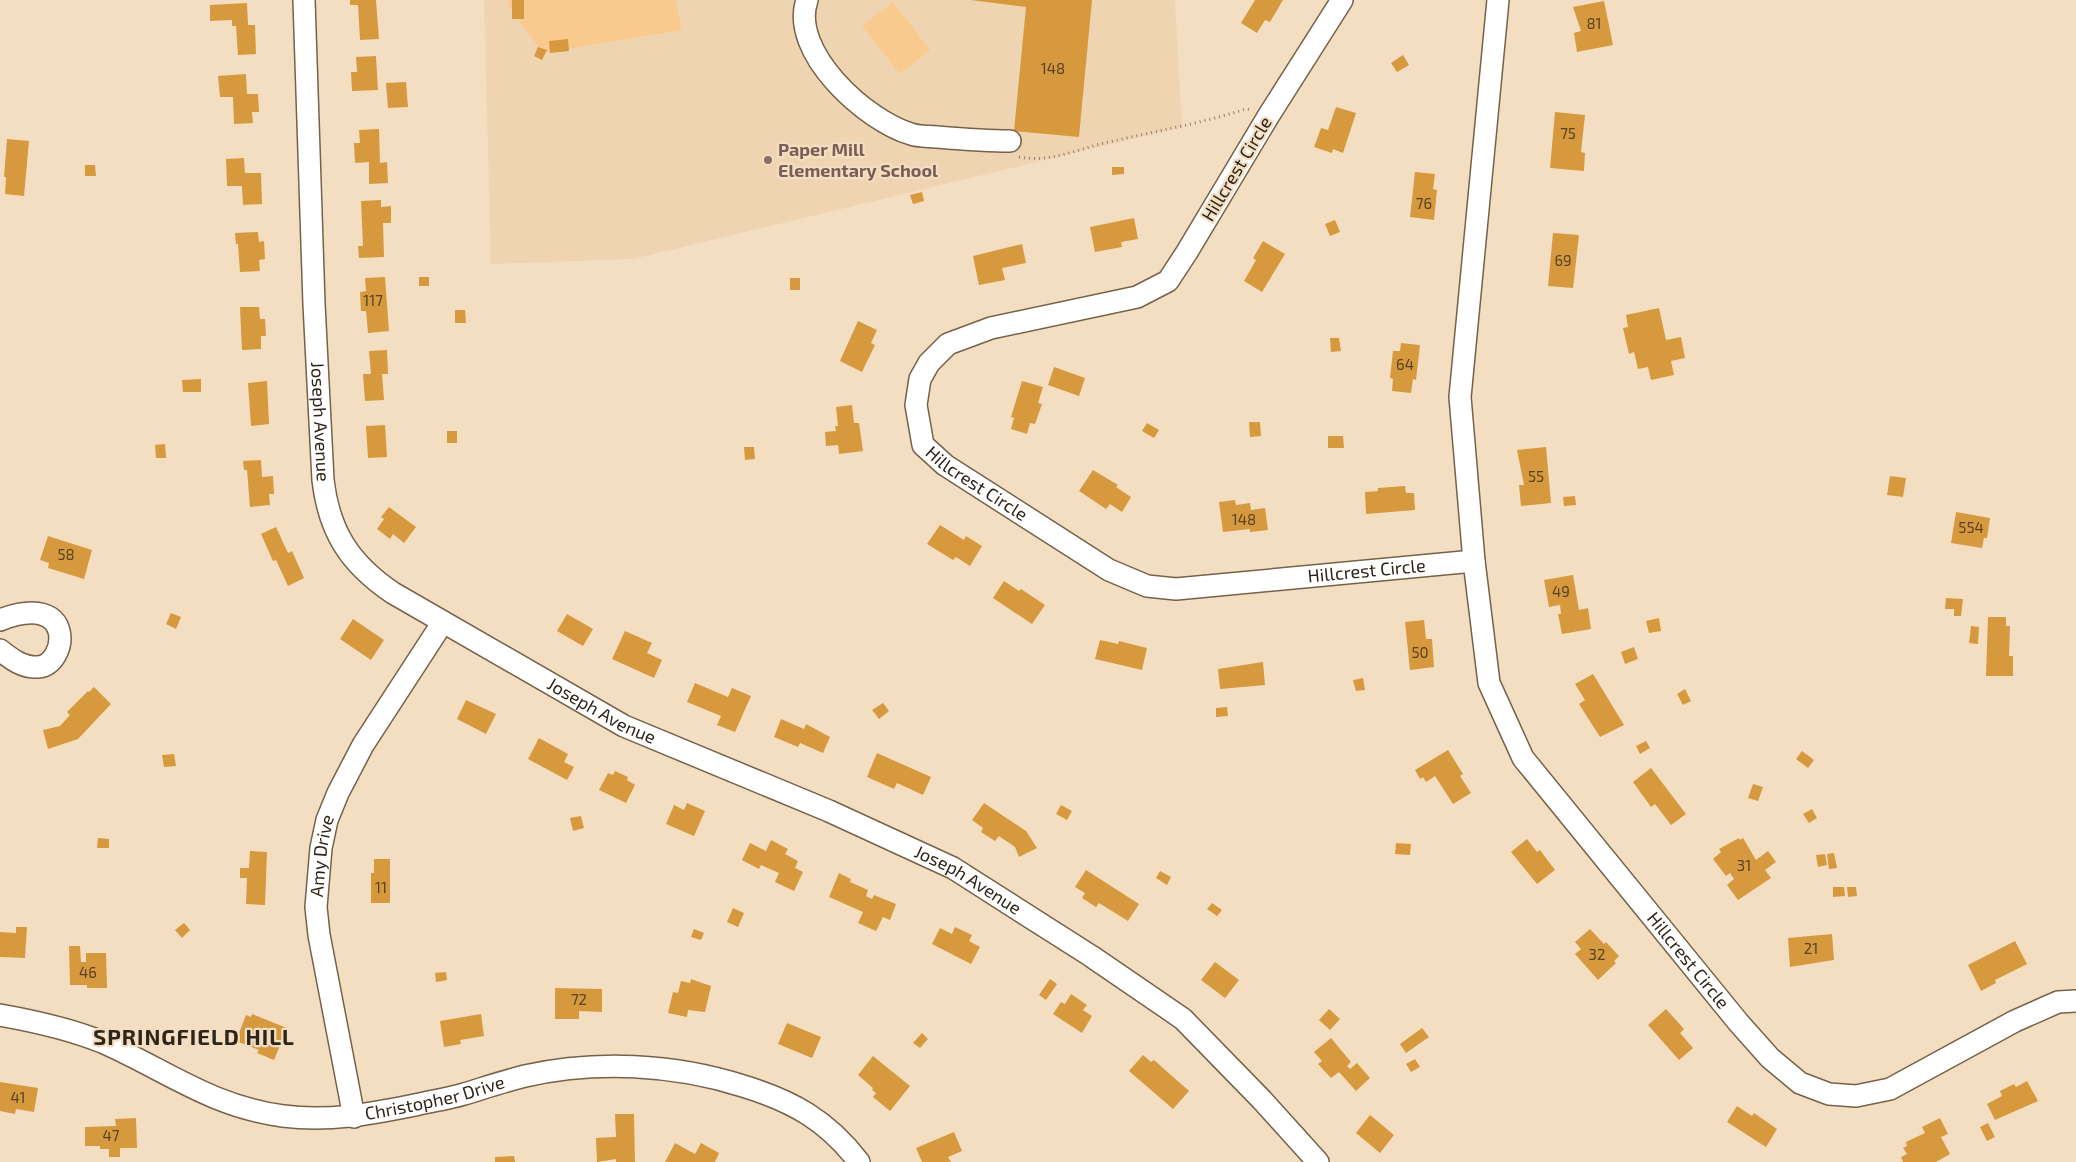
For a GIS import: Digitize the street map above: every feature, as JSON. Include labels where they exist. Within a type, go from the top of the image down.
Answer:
[{"type":"street","name":"Joseph Avenue","points":[[304,0],[314,304],[326,501],[337,535],[345,549],[372,579],[624,726],[829,811],[953,868],[1092,956],[1183,1018],[1262,1100],[1318,1162]]},
{"type":"street","points":[[807,0],[805,7],[807,33],[820,60],[843,91],[856,104],[880,121],[911,135],[1010,141]]},
{"type":"street","name":"Hillcrest Circle","points":[[1342,0],[1168,281],[1138,297],[991,328],[948,344],[929,363],[920,380],[916,405],[923,445],[944,465],[1109,570],[1147,586],[1176,589],[1474,562]]},
{"type":"street","name":"Hillcrest Circle","points":[[1498,0],[1460,397],[1474,562],[1488,683],[1523,758],[1738,1022],[1770,1058],[1800,1083],[1829,1094],[1856,1096],[1890,1089],[2015,1021],[2058,1002],[2076,1001]]},
{"type":"street","points":[[0,620],[26,612],[38,612],[49,616],[58,628],[61,640],[58,649],[46,664],[39,667],[24,666],[0,650]]},
{"type":"street","name":"Amy Drive","points":[[354,1118],[319,936],[317,898],[321,848],[327,820],[349,768],[443,622]]},
{"type":"street","name":"Christopher Drive","points":[[0,1015],[59,1028],[102,1042],[201,1093],[261,1112],[285,1116],[354,1118],[462,1095],[525,1076],[560,1070],[605,1066],[645,1068],[712,1077],[791,1103],[832,1132],[859,1162]]},
{"type":"path","points":[[1010,141],[1007,155],[1033,160],[1201,123],[1246,109],[1254,110]]},
{"type":"shaded area","name":"Paper Mill Elementary School","points":[[484,0],[1175,0],[1182,127],[633,259],[491,264]]},
{"type":"shaded area","points":[[509,0],[676,0],[682,30],[543,53],[508,5]]},
{"type":"shaded area","points":[[893,2],[930,50],[900,74],[862,26]]},
{"type":"building","points":[[350,0],[376,0],[379,39],[360,40],[358,5],[350,5]]},
{"type":"building","points":[[512,0],[524,0],[524,19],[512,19]]},
{"type":"building","points":[[971,0],[1092,0],[1079,137],[1014,131],[1026,7]]},
{"type":"building","points":[[1255,0],[1283,0],[1270,22],[1265,20],[1257,33],[1241,23]]},
{"type":"building","points":[[1604,1],[1613,45],[1577,52],[1574,33],[1581,31],[1573,7]]},
{"type":"building","points":[[247,3],[248,25],[255,25],[256,54],[238,55],[236,26],[232,26],[232,20],[210,21],[210,5]]},
{"type":"building","points":[[568,39],[569,51],[550,53],[549,41]]},
{"type":"building","points":[[538,47],[547,50],[542,60],[534,56]]},
{"type":"building","points":[[1403,55],[1409,65],[1397,72],[1391,63]]},
{"type":"building","points":[[376,56],[378,90],[352,91],[351,72],[357,72],[356,57]]},
{"type":"building","points":[[246,74],[247,94],[258,94],[259,112],[252,112],[253,123],[234,124],[233,97],[220,97],[218,76]]},
{"type":"building","points":[[406,82],[408,107],[388,108],[386,83]]},
{"type":"building","points":[[1336,107],[1356,113],[1343,153],[1333,149],[1332,153],[1314,147],[1321,128],[1328,130]]},
{"type":"building","points":[[1555,112],[1585,115],[1581,152],[1585,153],[1584,171],[1550,168]]},
{"type":"building","points":[[379,129],[380,163],[387,162],[388,183],[369,184],[369,162],[355,163],[354,143],[360,143],[359,130]]},
{"type":"building","points":[[7,139],[29,141],[24,196],[5,194],[6,177],[4,177]]},
{"type":"building","points":[[244,158],[245,173],[261,173],[262,204],[243,205],[242,186],[227,186],[226,159]]},
{"type":"building","points":[[85,165],[95,165],[96,176],[85,176]]},
{"type":"building","points":[[1112,167],[1124,167],[1124,174],[1112,175]]},
{"type":"building","points":[[1415,172],[1435,174],[1433,189],[1437,190],[1434,220],[1410,217]]},
{"type":"building","points":[[922,192],[924,201],[913,204],[910,195]]},
{"type":"building","points":[[381,200],[381,207],[391,206],[391,223],[383,223],[384,257],[359,258],[358,246],[363,246],[361,201]]},
{"type":"building","points":[[1134,218],[1138,239],[1121,242],[1122,247],[1095,252],[1090,227]]},
{"type":"building","points":[[1335,220],[1340,232],[1330,236],[1325,224]]},
{"type":"building","points":[[258,232],[259,242],[264,241],[265,259],[259,260],[260,271],[240,272],[238,244],[236,244],[235,233]]},
{"type":"building","points":[[1553,233],[1579,235],[1573,288],[1548,286]]},
{"type":"building","points":[[1263,241],[1285,254],[1262,292],[1244,281],[1256,260],[1253,258]]},
{"type":"building","points":[[1022,244],[1026,263],[1002,268],[1005,280],[979,285],[973,256]]},
{"type":"building","points":[[385,277],[389,331],[368,333],[366,311],[361,311],[360,292],[366,291],[365,278]]},
{"type":"building","points":[[419,277],[429,277],[429,286],[419,286]]},
{"type":"building","points":[[790,278],[800,278],[800,290],[790,290]]},
{"type":"building","points":[[240,307],[259,307],[260,319],[265,319],[266,336],[261,336],[261,349],[242,350]]},
{"type":"building","points":[[1659,308],[1666,340],[1681,337],[1685,358],[1671,361],[1674,375],[1651,380],[1648,367],[1638,369],[1634,352],[1629,354],[1623,328],[1628,327],[1626,315]]},
{"type":"building","points":[[455,310],[465,310],[466,323],[455,323]]},
{"type":"building","points":[[858,321],[877,330],[871,343],[875,345],[862,372],[840,361]]},
{"type":"building","points":[[1330,338],[1339,338],[1341,351],[1331,352]]},
{"type":"building","points":[[1401,343],[1420,345],[1416,380],[1413,379],[1411,393],[1392,391],[1393,379],[1390,378],[1393,351],[1400,351]]},
{"type":"building","points":[[387,350],[388,374],[382,374],[384,400],[365,401],[363,374],[371,374],[369,351]]},
{"type":"building","points":[[1054,367],[1085,378],[1079,396],[1048,385]]},
{"type":"building","points":[[201,379],[201,392],[183,392],[182,380]]},
{"type":"building","points":[[267,381],[269,424],[251,426],[248,383]]},
{"type":"building","points":[[1022,381],[1043,387],[1038,403],[1042,404],[1035,424],[1030,423],[1027,434],[1011,429],[1014,418],[1011,417]]},
{"type":"building","points":[[852,405],[854,423],[859,423],[863,451],[839,454],[838,445],[826,446],[825,432],[836,431],[835,426],[838,426],[836,407]]},
{"type":"building","points":[[1249,422],[1260,422],[1261,436],[1250,437]]},
{"type":"building","points":[[1147,423],[1159,430],[1154,438],[1142,431]]},
{"type":"building","points":[[385,425],[387,457],[368,458],[366,426]]},
{"type":"building","points":[[447,431],[457,431],[457,443],[447,443]]},
{"type":"building","points":[[1328,436],[1343,436],[1344,448],[1328,448]]},
{"type":"building","points":[[165,444],[166,458],[156,458],[155,445]]},
{"type":"building","points":[[744,447],[754,447],[755,459],[745,460]]},
{"type":"building","points":[[1546,447],[1551,503],[1521,506],[1519,485],[1524,485],[1517,450]]},
{"type":"building","points":[[261,460],[262,477],[273,476],[274,494],[269,494],[270,505],[250,507],[247,470],[244,470],[243,461]]},
{"type":"building","points":[[1093,470],[1118,485],[1116,487],[1131,497],[1122,512],[1110,504],[1106,509],[1079,491]]},
{"type":"building","points":[[1890,476],[1906,478],[1903,497],[1887,495]]},
{"type":"building","points":[[1405,486],[1406,493],[1414,493],[1415,510],[1366,514],[1365,492],[1378,491],[1378,488]]},
{"type":"building","points":[[1575,496],[1576,505],[1564,506],[1563,497]]},
{"type":"building","points":[[1235,500],[1236,505],[1250,503],[1251,510],[1265,508],[1268,530],[1250,532],[1250,529],[1223,532],[1219,502]]},
{"type":"building","points":[[389,507],[416,527],[404,543],[393,534],[390,539],[377,529],[384,519],[381,517]]},
{"type":"building","points":[[1956,512],[1990,518],[1987,538],[1984,538],[1982,548],[1951,543]]},
{"type":"building","points":[[940,525],[964,540],[966,536],[982,546],[970,566],[956,557],[953,560],[927,544]]},
{"type":"building","points":[[276,527],[288,553],[292,551],[304,578],[288,586],[276,560],[273,561],[261,534]]},
{"type":"building","points":[[48,536],[92,550],[84,579],[48,568],[49,563],[40,560]]},
{"type":"building","points":[[1573,575],[1579,610],[1588,608],[1591,629],[1562,634],[1558,614],[1561,614],[1560,605],[1549,607],[1544,580]]},
{"type":"building","points":[[1004,581],[1019,591],[1021,589],[1045,605],[1032,624],[993,598]]},
{"type":"building","points":[[1946,598],[1963,599],[1961,616],[1954,616],[1954,609],[1945,609]]},
{"type":"building","points":[[171,613],[181,617],[176,629],[166,624]]},
{"type":"building","points":[[567,614],[593,629],[583,646],[557,631]]},
{"type":"building","points":[[1988,617],[2006,617],[2006,626],[2010,626],[2009,656],[2013,656],[2013,676],[1986,676]]},
{"type":"building","points":[[1659,618],[1661,631],[1649,633],[1646,621]]},
{"type":"building","points":[[353,619],[384,640],[371,660],[340,639]]},
{"type":"building","points":[[1424,620],[1426,639],[1432,639],[1434,667],[1410,670],[1405,622]]},
{"type":"building","points":[[1971,626],[1979,627],[1978,644],[1969,643]]},
{"type":"building","points":[[625,631],[652,643],[647,653],[662,660],[654,678],[612,659]]},
{"type":"building","points":[[1100,640],[1118,644],[1119,641],[1147,648],[1142,670],[1095,659]]},
{"type":"building","points":[[1634,647],[1638,659],[1625,664],[1621,652]]},
{"type":"building","points":[[1263,662],[1265,685],[1220,689],[1218,669]]},
{"type":"building","points":[[1593,674],[1624,725],[1600,737],[1579,704],[1585,700],[1575,684]]},
{"type":"building","points":[[1363,678],[1365,690],[1356,691],[1353,680]]},
{"type":"building","points":[[695,683],[728,697],[732,688],[751,696],[735,732],[717,725],[721,716],[687,702]]},
{"type":"building","points":[[94,687],[111,704],[78,739],[48,749],[43,730],[60,726],[70,715],[67,712]]},
{"type":"building","points":[[1685,689],[1691,701],[1683,705],[1677,694]]},
{"type":"building","points":[[466,700],[496,714],[486,734],[457,719]]},
{"type":"building","points":[[883,703],[889,711],[879,719],[872,710]]},
{"type":"building","points":[[1227,707],[1228,716],[1216,717],[1216,708]]},
{"type":"building","points":[[781,719],[804,729],[806,724],[830,737],[823,753],[800,743],[798,747],[774,737]]},
{"type":"building","points":[[539,738],[568,754],[564,762],[574,767],[567,780],[528,759]]},
{"type":"building","points":[[1646,741],[1650,748],[1640,754],[1636,746]]},
{"type":"building","points":[[1448,750],[1463,774],[1460,776],[1471,793],[1453,804],[1435,776],[1426,782],[1423,777],[1420,779],[1415,770]]},
{"type":"building","points":[[1802,751],[1814,760],[1808,768],[1796,759]]},
{"type":"building","points":[[877,753],[931,777],[923,795],[897,783],[894,789],[867,777]]},
{"type":"building","points":[[174,754],[176,766],[164,767],[162,755]]},
{"type":"building","points":[[1651,768],[1686,814],[1671,825],[1655,804],[1651,807],[1633,782]]},
{"type":"building","points":[[615,771],[628,777],[627,780],[635,785],[626,803],[599,790],[608,773],[613,775]]},
{"type":"building","points":[[1753,784],[1763,787],[1758,801],[1748,798]]},
{"type":"building","points":[[687,803],[705,811],[694,836],[666,824],[674,805],[684,810]]},
{"type":"building","points":[[984,803],[1026,831],[1037,848],[1019,857],[1015,847],[999,836],[995,841],[981,832],[983,828],[972,820]]},
{"type":"building","points":[[1061,805],[1072,811],[1067,820],[1056,814]]},
{"type":"building","points":[[1812,809],[1817,818],[1809,823],[1803,814]]},
{"type":"building","points":[[581,816],[584,828],[573,831],[570,818]]},
{"type":"building","points":[[98,838],[109,839],[109,848],[97,848]]},
{"type":"building","points":[[1739,838],[1740,840],[1743,838],[1756,860],[1768,851],[1776,862],[1765,870],[1771,878],[1738,900],[1727,885],[1734,879],[1730,873],[1726,876],[1713,859],[1721,852],[1719,849]]},
{"type":"building","points":[[1527,839],[1537,852],[1540,850],[1555,870],[1537,884],[1511,852]]},
{"type":"building","points":[[771,840],[788,849],[785,854],[798,861],[795,868],[803,872],[794,891],[775,882],[779,873],[761,865],[759,869],[742,860],[750,843],[766,851]]},
{"type":"building","points":[[1396,843],[1411,844],[1410,855],[1395,854]]},
{"type":"building","points":[[250,851],[267,852],[265,905],[246,904],[247,878],[240,878],[240,868],[249,868]]},
{"type":"building","points":[[1834,853],[1837,868],[1829,869],[1827,854]]},
{"type":"building","points":[[1825,854],[1827,865],[1818,867],[1816,855]]},
{"type":"building","points":[[374,859],[390,859],[390,903],[371,903],[371,873],[374,873]]},
{"type":"building","points":[[1086,870],[1139,904],[1128,921],[1099,903],[1096,907],[1082,898],[1085,893],[1075,887]]},
{"type":"building","points":[[1160,871],[1171,877],[1167,885],[1156,878]]},
{"type":"building","points":[[839,873],[851,879],[850,882],[868,890],[866,896],[872,899],[874,895],[896,904],[890,920],[883,917],[876,931],[858,923],[863,912],[829,897]]},
{"type":"building","points":[[1833,887],[1844,887],[1845,896],[1833,897]]},
{"type":"building","points":[[1847,887],[1856,887],[1857,896],[1848,897]]},
{"type":"building","points":[[1212,903],[1222,910],[1217,916],[1207,909]]},
{"type":"building","points":[[733,908],[744,913],[738,927],[727,922]]},
{"type":"building","points":[[184,923],[190,930],[182,938],[175,930]]},
{"type":"building","points":[[16,927],[27,927],[25,958],[0,957],[0,932],[16,933]]},
{"type":"building","points":[[955,927],[972,935],[969,941],[980,947],[971,964],[932,944],[940,928],[952,934]]},
{"type":"building","points":[[694,929],[704,933],[701,940],[691,937]]},
{"type":"building","points":[[1590,929],[1619,956],[1614,961],[1616,963],[1598,980],[1575,954],[1581,949],[1575,942]]},
{"type":"building","points":[[1832,934],[1834,960],[1790,967],[1788,938]]},
{"type":"building","points":[[2015,941],[2027,964],[1995,980],[1996,983],[1981,991],[1968,965]]},
{"type":"building","points":[[69,946],[80,946],[81,962],[86,962],[86,953],[106,953],[107,988],[87,988],[87,985],[70,985]]},
{"type":"building","points":[[1215,962],[1239,980],[1225,998],[1201,980]]},
{"type":"building","points":[[446,972],[447,980],[436,982],[435,973]]},
{"type":"building","points":[[691,979],[711,986],[705,1012],[688,1010],[687,1017],[668,1013],[673,992],[678,993],[681,981],[690,983]]},
{"type":"building","points":[[1050,979],[1057,984],[1046,1000],[1039,995]]},
{"type":"building","points":[[555,988],[602,989],[602,1012],[579,1011],[579,1019],[555,1019]]},
{"type":"building","points":[[1071,994],[1087,1005],[1083,1010],[1092,1016],[1082,1033],[1053,1014],[1061,1002],[1065,1004]]},
{"type":"building","points":[[1329,1009],[1340,1019],[1330,1030],[1319,1020]]},
{"type":"building","points":[[1666,1009],[1684,1029],[1680,1033],[1693,1048],[1679,1060],[1648,1025]]},
{"type":"building","points":[[252,1014],[287,1028],[274,1060],[257,1053],[259,1050],[236,1041],[246,1015],[251,1017]]},
{"type":"building","points":[[481,1014],[484,1036],[460,1040],[461,1044],[444,1047],[440,1021]]},
{"type":"building","points":[[787,1023],[821,1037],[812,1058],[778,1044]]},
{"type":"building","points":[[1422,1028],[1429,1037],[1406,1053],[1400,1044]]},
{"type":"building","points":[[922,1033],[928,1039],[920,1048],[913,1043]]},
{"type":"building","points":[[1331,1038],[1351,1062],[1347,1066],[1350,1069],[1357,1063],[1370,1078],[1356,1091],[1339,1072],[1331,1078],[1318,1064],[1322,1061],[1314,1052]]},
{"type":"building","points":[[1143,1055],[1151,1062],[1154,1060],[1189,1091],[1173,1109],[1129,1071]]},
{"type":"building","points":[[873,1056],[910,1086],[890,1111],[873,1097],[876,1093],[872,1090],[873,1088],[858,1075]]},
{"type":"building","points":[[1415,1059],[1420,1067],[1411,1072],[1406,1064]]},
{"type":"building","points":[[2027,1081],[2038,1101],[1995,1120],[1987,1104],[2002,1096],[2000,1091],[2014,1084],[2016,1087]]},
{"type":"building","points":[[0,1082],[38,1088],[34,1112],[16,1109],[15,1114],[0,1111]]},
{"type":"building","points":[[1737,1106],[1752,1116],[1754,1113],[1777,1129],[1766,1147],[1727,1122]]},
{"type":"building","points":[[615,1114],[634,1114],[635,1162],[616,1162],[616,1159],[597,1162],[596,1138],[616,1137]]},
{"type":"building","points":[[1370,1115],[1394,1135],[1380,1153],[1356,1133]]},
{"type":"building","points":[[136,1118],[137,1148],[120,1148],[120,1157],[109,1157],[109,1149],[100,1149],[100,1146],[85,1146],[85,1127],[116,1126],[115,1119]]},
{"type":"building","points":[[1940,1118],[1948,1134],[1941,1137],[1950,1154],[1936,1162],[1903,1162],[1901,1157],[1907,1154],[1903,1148],[1907,1146],[1906,1142],[1925,1133],[1922,1127]]},
{"type":"building","points":[[1988,1123],[1995,1137],[1987,1141],[1980,1127]]},
{"type":"building","points":[[954,1132],[962,1151],[948,1157],[951,1162],[922,1162],[916,1148]]},
{"type":"building","points":[[675,1143],[695,1154],[701,1143],[719,1153],[715,1162],[665,1162]]},
{"type":"building","points":[[514,1156],[515,1162],[495,1162],[495,1157]]},
{"type":"place","name":"Paper Mill Elementary School","points":[[768,160]]},
{"type":"district","name":"SPRINGFIELD HILL","points":[[194,1037]]}]
